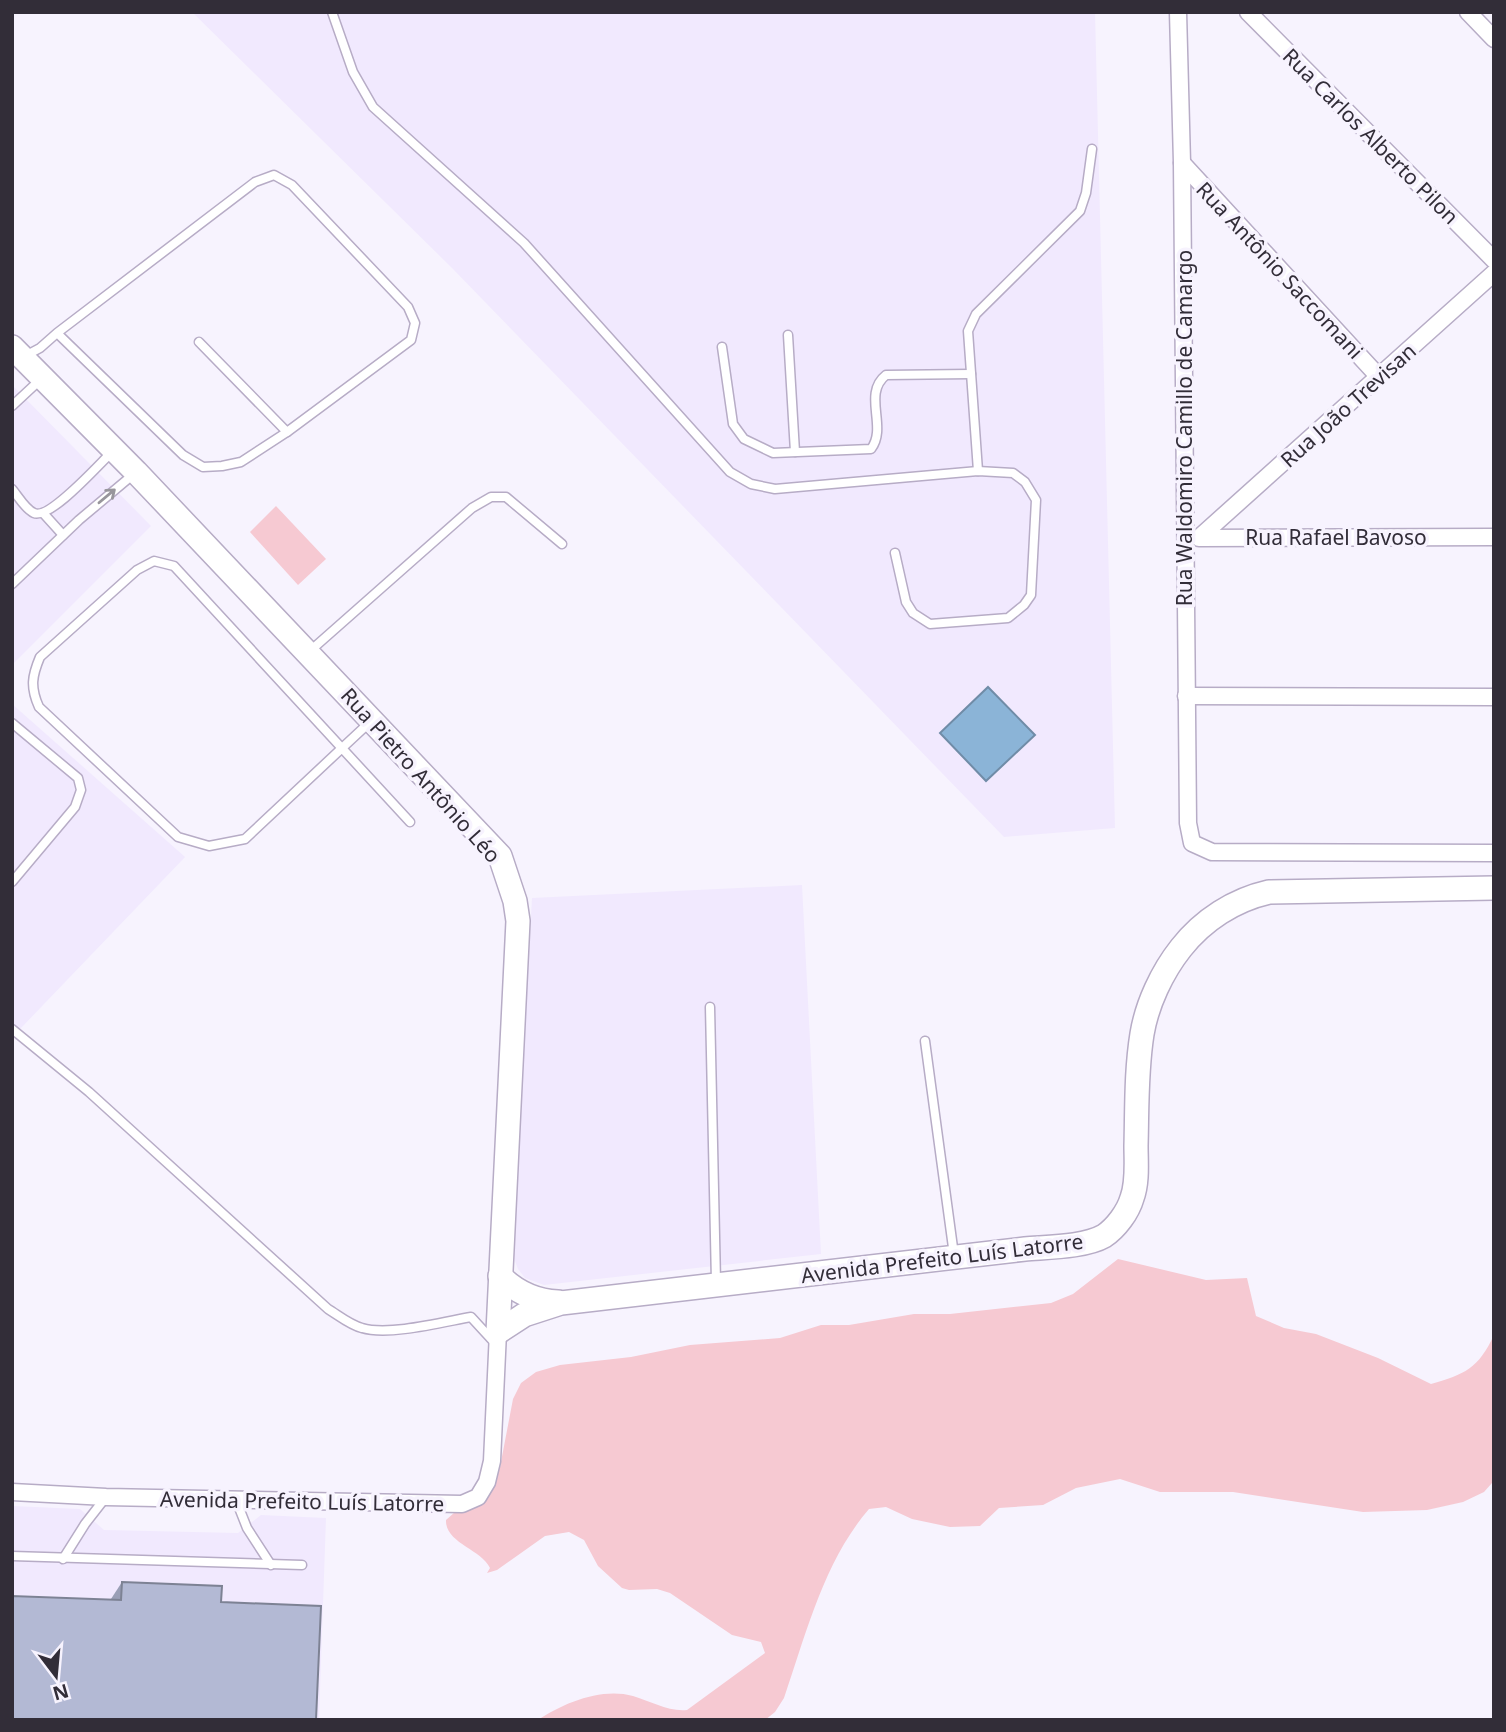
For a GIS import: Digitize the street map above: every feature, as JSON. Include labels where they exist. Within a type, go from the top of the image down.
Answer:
[{"type":"main road","name":"Rua Pietro Antônio Léo","points":[[17,352],[309,652],[500,856],[515,901],[518,921],[498,1339]]},
{"type":"main road","name":"Avenida Prefeito Luís Latorre","points":[[498,1339],[524,1315],[561,1303],[954,1258],[1090,1241],[1104,1236],[1125,1214],[1133,1197],[1138,1066],[1142,1032],[1159,983],[1171,961],[1190,937],[1210,919],[1236,904],[1269,892],[1494,888]]},
{"type":"main road","name":"Avenida Prefeito Luís Latorre","points":[[500,1276],[519,1292],[561,1303]]},
{"type":"street","name":"Rua Waldomiro Camillo de Camargo","points":[[1178,12],[1182,163],[1188,822],[1192,843],[1212,852],[1494,853]]},
{"type":"street","name":"Rua Carlos Alberto Pilon","points":[[1248,12],[1494,260]]},
{"type":"street","points":[[1468,12],[1494,39]]},
{"type":"street","name":"Rua Antônio Saccomani","points":[[1182,163],[1379,377]]},
{"type":"street","name":"Rua João Trevisan","points":[[1201,536],[1494,272]]},
{"type":"street","points":[[1184,551],[1201,536]]},
{"type":"street","name":"Rua Rafael Bavoso","points":[[1201,536],[1494,537]]},
{"type":"street","points":[[1186,696],[1494,697]]},
{"type":"street","name":"Avenida Prefeito Luís Latorre","points":[[12,1492],[106,1497],[462,1504],[478,1497],[487,1482],[492,1461],[498,1339]]},
{"type":"lane","points":[[332,12],[353,72],[373,107],[524,243],[730,472],[751,484],[775,489],[978,471],[1013,473],[1025,482],[1036,499],[1031,595],[1024,605],[1008,618],[930,624],[914,613],[906,602],[895,553]]},
{"type":"lane","points":[[978,471],[968,331],[976,314],[1080,211],[1086,193],[1091,149]]},
{"type":"lane","points":[[17,352],[40,348],[57,333],[255,182],[274,175],[292,185],[310,203],[408,307],[415,323],[411,341],[287,432],[241,462],[202,467],[183,455],[57,333]]},
{"type":"lane","points":[[788,335],[795,452]]},
{"type":"lane","points":[[199,342],[287,432]]},
{"type":"lane","points":[[722,347],[733,424],[744,439],[774,453],[871,449],[877,442],[875,390],[886,375],[971,374]]},
{"type":"lane","points":[[12,406],[42,378]]},
{"type":"lane","points":[[12,489],[28,509],[35,514],[44,514],[114,450]]},
{"type":"lane","points":[[12,584],[63,535],[136,472]]},
{"type":"lane","points":[[309,652],[472,508],[491,497],[506,497],[562,544]]},
{"type":"lane","points":[[44,514],[63,535]]},
{"type":"lane","points":[[372,721],[341,749],[245,839],[209,846],[178,837],[39,707],[32,692],[32,676],[40,657],[137,570],[154,561],[174,566],[341,749],[410,822]]},
{"type":"lane","points":[[12,723],[78,778],[80,790],[75,807],[12,882]]},
{"type":"lane","points":[[710,1007],[713,1249],[716,1285]]},
{"type":"lane","points":[[12,1028],[89,1093],[328,1309],[361,1328],[378,1329],[421,1326],[471,1317],[498,1339]]},
{"type":"lane","points":[[925,1041],[954,1258]]},
{"type":"lane","points":[[63,1559],[106,1497]]},
{"type":"lane","points":[[236,1500],[247,1528],[271,1565]]},
{"type":"lane","points":[[12,1556],[302,1565]]},
{"type":"shaded area","points":[[192,12],[1095,12],[1115,828],[1004,837],[452,268]]},
{"type":"shaded area","points":[[12,385],[151,526],[12,665]]},
{"type":"shaded area","points":[[276,506],[326,559],[298,585],[250,532]]},
{"type":"shaded area","points":[[12,704],[185,857],[20,1029],[12,1031]]},
{"type":"shaded area","points":[[802,885],[821,1254],[544,1285],[525,1278],[512,1253],[532,898]]},
{"type":"shaded area","points":[[1118,1259],[1206,1280],[1247,1278],[1256,1316],[1284,1328],[1316,1334],[1378,1358],[1431,1384],[1469,1369],[1482,1356],[1494,1335],[1492,1483],[1484,1492],[1463,1502],[1427,1510],[1363,1512],[1233,1492],[1160,1492],[1120,1479],[1076,1488],[1043,1505],[999,1508],[980,1526],[950,1527],[912,1519],[886,1507],[869,1509],[853,1529],[828,1575],[784,1698],[775,1712],[765,1720],[538,1720],[583,1698],[609,1694],[633,1696],[666,1708],[687,1710],[765,1653],[761,1642],[732,1635],[670,1593],[657,1589],[622,1588],[598,1566],[584,1540],[569,1532],[545,1536],[497,1570],[487,1573],[490,1568],[485,1561],[451,1535],[446,1520],[455,1512],[484,1499],[492,1490],[500,1467],[513,1399],[521,1383],[536,1372],[560,1365],[631,1357],[690,1345],[780,1338],[821,1325],[849,1325],[914,1314],[950,1314],[1051,1303],[1073,1294]]},
{"type":"shaded area","points":[[12,1506],[80,1509],[104,1530],[238,1533],[261,1515],[326,1518],[319,1720],[12,1720]]},
{"type":"water","points":[[988,687],[1035,735],[986,781],[940,733]]},
{"type":"building","points":[[122,1582],[222,1586],[221,1602],[321,1606],[316,1720],[12,1720],[12,1596],[121,1600]]}]
